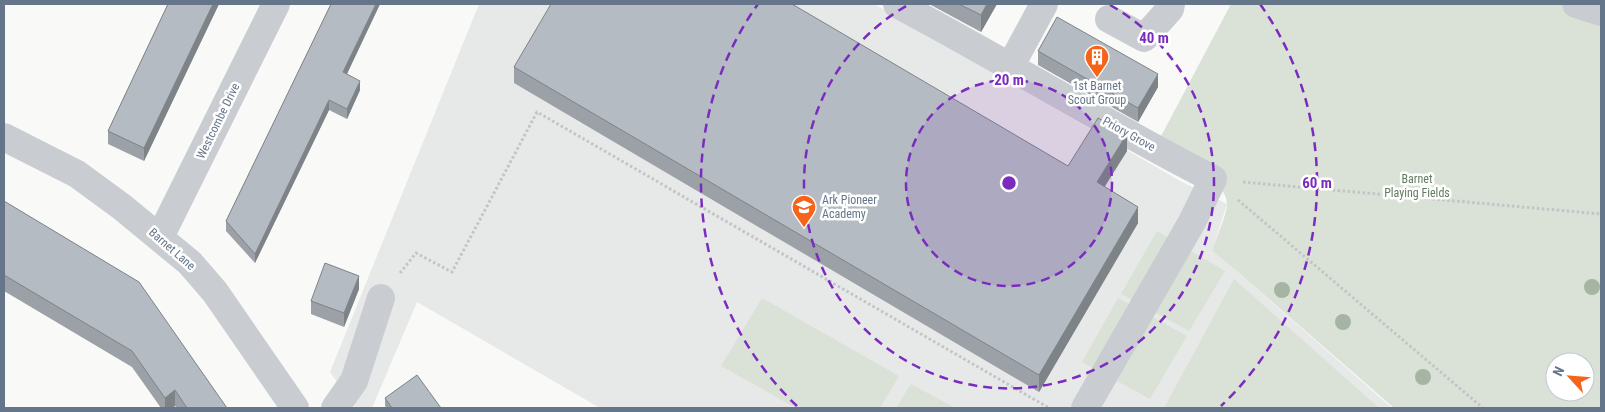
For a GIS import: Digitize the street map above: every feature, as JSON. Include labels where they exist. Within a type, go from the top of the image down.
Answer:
[{"type":"street","name":"Westcombe Drive","points":[[160,237],[276,4]]},
{"type":"street","name":"Priory Grove","points":[[897,4],[960,37],[1075,105],[1208,189]]},
{"type":"street","points":[[1010,67],[1044,4]]},
{"type":"street","points":[[1109,19],[1144,38],[1170,8],[1171,4]]},
{"type":"street","points":[[1576,4],[1601,12]]},
{"type":"street","name":"Barnet Lane","points":[[4,137],[77,174],[160,237],[190,263],[215,292],[295,408]]},
{"type":"street","points":[[1085,408],[1192,222],[1208,189]]},
{"type":"street","points":[[335,408],[354,381],[381,298]]},
{"type":"path","points":[[381,298],[416,252],[452,272],[537,112],[1049,408]]},
{"type":"path","points":[[1208,189],[1601,214]]},
{"type":"path","points":[[1208,189],[1483,408]]},
{"type":"shaded area","name":"Ark Pioneer Academy","points":[[479,4],[874,4],[1182,182],[1227,204],[1212,251],[1392,408],[600,408],[417,302],[372,408],[356,408],[330,372]]},
{"type":"green space","name":"Barnet Playing Fields","points":[[1231,4],[1561,4],[1601,16],[1601,408],[1394,408],[1212,251],[1227,207],[1225,194],[1210,176],[1159,140]]},
{"type":"green space","points":[[1157,231],[1225,271],[1189,331],[1121,294]]},
{"type":"green space","points":[[1234,279],[1379,408],[1164,408]]},
{"type":"green space","points":[[762,298],[899,376],[880,408],[796,408],[721,366]]},
{"type":"green space","points":[[1118,298],[1187,336],[1150,399],[1082,362]]},
{"type":"green space","points":[[911,384],[955,408],[896,408]]},
{"type":"building","points":[[168,4],[213,4],[144,148],[108,131]]},
{"type":"building","points":[[331,4],[376,4],[343,72],[360,81],[347,109],[329,100],[255,254],[226,221]]},
{"type":"building","points":[[551,4],[792,4],[1068,166],[1098,118],[1127,134],[1097,182],[1138,207],[1039,375],[514,67]]},
{"type":"building","points":[[959,4],[987,4],[981,15]]},
{"type":"building","name":"1st Barnet Scout Group","points":[[1057,17],[1158,74],[1138,108],[1038,51]]},
{"type":"building","points":[[4,201],[139,282],[227,408],[187,408],[175,390],[165,398],[132,351],[4,275]]},
{"type":"building","points":[[325,263],[359,276],[344,313],[311,301]]},
{"type":"building","points":[[417,375],[441,408],[392,408],[385,398]]},
{"type":"place","name":"1st Barnet Scout Group","points":[[1097,78]]},
{"type":"place","name":"Ark Pioneer Academy","points":[[804,228]]}]
